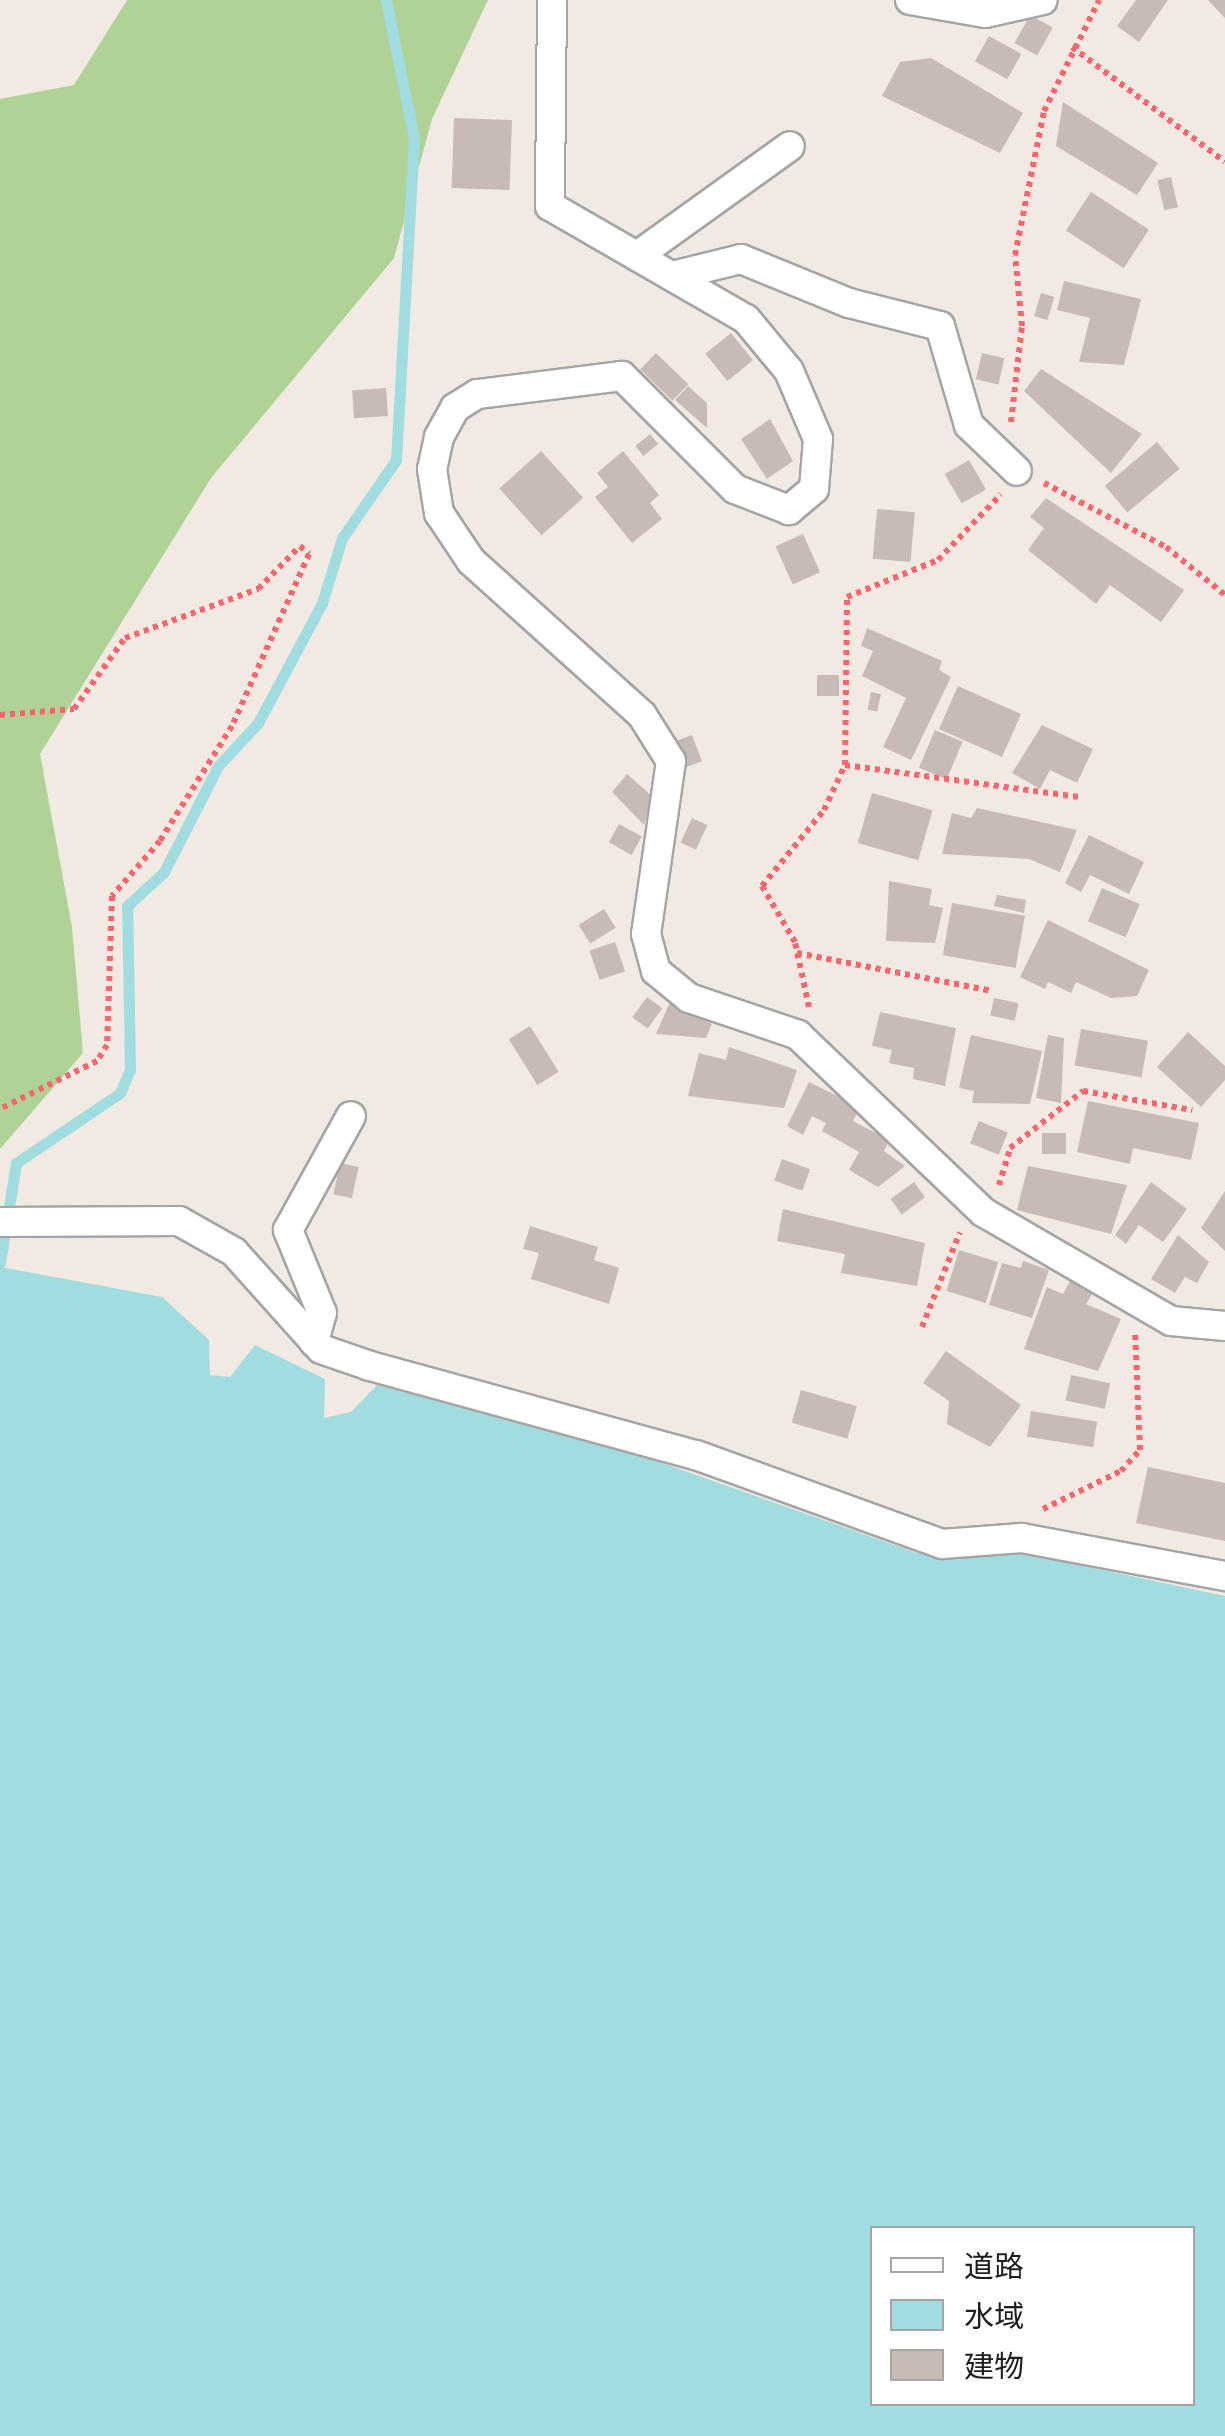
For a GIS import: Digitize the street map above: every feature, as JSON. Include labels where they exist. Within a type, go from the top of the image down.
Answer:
[{"type":"street","points":[[552,0],[550,206],[676,274],[746,319],[804,396],[819,450],[808,498],[789,510],[752,502],[642,391],[622,376],[592,376],[476,394],[455,408],[432,469],[439,514],[471,561],[642,715],[670,760],[646,934],[656,971],[689,998],[798,1035],[990,1216],[1171,1321],[1225,1326]]},
{"type":"street","points":[[910,0],[985,13],[1043,0]]},
{"type":"street","points":[[637,256],[790,146]]},
{"type":"street","points":[[676,274],[741,259],[848,303],[940,326],[969,425],[1016,471]]},
{"type":"street","points":[[314,1342],[322,1313],[288,1230],[352,1116]]},
{"type":"street","points":[[0,1222],[179,1221],[234,1252],[314,1342],[696,1456],[942,1544],[1015,1539],[1225,1576]]},
{"type":"path","points":[[818,1052],[797,954],[762,886],[824,810],[845,765],[847,597],[938,560],[1016,471],[1009,409],[1022,326],[1015,255],[1044,110],[1072,47],[1100,0]]},
{"type":"path","points":[[1072,47],[1225,162]]},
{"type":"path","points":[[1016,471],[1166,547],[1225,594]]},
{"type":"path","points":[[0,715],[74,708],[125,638],[258,588],[300,546],[309,554],[232,726],[160,840],[112,896],[107,1046],[98,1062],[0,1109]]},
{"type":"path","points":[[845,765],[1078,797]]},
{"type":"path","points":[[797,954],[992,991]]},
{"type":"path","points":[[922,1327],[952,1240],[990,1216],[1010,1148],[1083,1091],[1192,1110]]},
{"type":"path","points":[[1015,1539],[1051,1503],[1121,1471],[1140,1450],[1136,1331],[1154,1309]]},
{"type":"green space","points":[[127,0],[488,0],[432,119],[394,258],[211,478],[40,754],[72,927],[83,1053],[0,1149],[0,99],[74,85]]},
{"type":"water","points":[[0,1267],[162,1297],[209,1340],[210,1375],[230,1377],[255,1345],[325,1379],[324,1418],[351,1412],[381,1381],[521,1413],[917,1553],[1032,1555],[1225,1596],[1225,2436],[0,2436]]},
{"type":"building","points":[[1136,0],[1168,0],[1139,42],[1117,26]]},
{"type":"building","points":[[1208,0],[1225,0],[1225,18]]},
{"type":"building","points":[[1030,15],[1053,28],[1037,56],[1014,43]]},
{"type":"building","points":[[989,36],[1021,54],[1007,79],[975,61]]},
{"type":"building","points":[[931,58],[1023,113],[1000,153],[882,96],[900,62]]},
{"type":"building","points":[[1063,102],[1158,163],[1137,195],[1056,146]]},
{"type":"building","points":[[454,118],[512,120],[510,190],[452,188]]},
{"type":"building","points":[[1171,177],[1178,207],[1164,210],[1157,180]]},
{"type":"building","points":[[1091,192],[1149,230],[1124,268],[1066,231]]},
{"type":"building","points":[[1064,281],[1141,299],[1124,365],[1079,362],[1090,318],[1057,310]]},
{"type":"building","points":[[1041,293],[1054,297],[1047,320],[1034,316]]},
{"type":"building","points":[[731,333],[753,360],[727,381],[705,354]]},
{"type":"building","points":[[656,353],[688,384],[672,401],[640,370]]},
{"type":"building","points":[[982,353],[1004,358],[998,384],[976,379]]},
{"type":"building","points":[[1041,369],[1142,434],[1111,473],[1024,391]]},
{"type":"building","points":[[688,386],[707,403],[707,428],[675,400]]},
{"type":"building","points":[[386,388],[388,416],[354,418],[352,390]]},
{"type":"building","points":[[770,419],[793,461],[767,479],[741,439]]},
{"type":"building","points":[[650,434],[658,444],[643,456],[635,446]]},
{"type":"building","points":[[1157,442],[1179,469],[1127,513],[1105,486]]},
{"type":"building","points":[[541,451],[583,498],[542,535],[499,488]]},
{"type":"building","points":[[623,451],[659,495],[650,503],[662,519],[632,543],[595,497],[608,487],[597,473]]},
{"type":"building","points":[[969,460],[986,489],[962,503],[945,474]]},
{"type":"building","points":[[1046,498],[1184,590],[1161,622],[1110,585],[1096,604],[1028,550],[1044,528],[1030,517]]},
{"type":"building","points":[[877,509],[915,512],[910,562],[873,559]]},
{"type":"building","points":[[803,534],[820,572],[793,585],[776,546]]},
{"type":"building","points":[[867,628],[942,661],[939,670],[951,677],[911,760],[883,747],[906,698],[862,676],[873,651],[861,646]]},
{"type":"building","points":[[817,675],[839,675],[839,696],[817,696]]},
{"type":"building","points":[[958,686],[1021,714],[1002,757],[939,729]]},
{"type":"building","points":[[871,692],[881,694],[877,712],[868,710]]},
{"type":"building","points":[[1042,725],[1093,749],[1077,783],[1050,770],[1040,789],[1012,773]]},
{"type":"building","points":[[935,730],[963,742],[947,779],[919,768]]},
{"type":"building","points":[[692,735],[702,761],[686,767],[676,741]]},
{"type":"building","points":[[627,774],[653,797],[644,825],[612,792]]},
{"type":"building","points":[[872,793],[933,810],[918,860],[858,843]]},
{"type":"building","points":[[977,808],[1077,830],[1060,872],[1029,859],[942,854],[952,813],[971,818]]},
{"type":"building","points":[[692,818],[707,825],[696,850],[681,842]]},
{"type":"building","points":[[619,824],[642,837],[632,855],[609,842]]},
{"type":"building","points":[[1089,835],[1144,862],[1129,894],[1090,875],[1081,892],[1065,883]]},
{"type":"building","points":[[889,881],[932,889],[929,905],[943,908],[935,943],[886,941]]},
{"type":"building","points":[[1102,888],[1140,904],[1126,937],[1088,921]]},
{"type":"building","points":[[997,895],[1026,900],[1024,913],[994,906]]},
{"type":"building","points":[[952,903],[1025,916],[1016,968],[943,955]]},
{"type":"building","points":[[604,909],[616,928],[590,944],[579,925]]},
{"type":"building","points":[[1048,920],[1149,970],[1137,996],[1111,998],[1076,982],[1071,993],[1048,982],[1045,989],[1020,977]]},
{"type":"building","points":[[615,942],[625,971],[600,980],[589,951]]},
{"type":"building","points":[[647,997],[662,1008],[648,1028],[632,1017]]},
{"type":"building","points":[[994,998],[1018,1003],[1015,1021],[990,1016]]},
{"type":"building","points":[[669,1004],[712,1024],[706,1038],[656,1034]]},
{"type":"building","points":[[880,1012],[956,1028],[945,1086],[913,1079],[914,1068],[889,1063],[892,1050],[872,1046]]},
{"type":"building","points":[[530,1026],[559,1072],[537,1085],[509,1039]]},
{"type":"building","points":[[1081,1029],[1148,1041],[1142,1077],[1075,1065]]},
{"type":"building","points":[[1188,1032],[1225,1066],[1225,1080],[1201,1107],[1157,1067]]},
{"type":"building","points":[[971,1035],[1042,1051],[1030,1104],[972,1103],[974,1091],[959,1088]]},
{"type":"building","points":[[1048,1035],[1064,1038],[1061,1103],[1036,1098]]},
{"type":"building","points":[[729,1047],[797,1070],[784,1108],[688,1096],[699,1053],[726,1060]]},
{"type":"building","points":[[809,1082],[860,1107],[853,1121],[889,1140],[884,1151],[905,1166],[878,1187],[849,1170],[859,1152],[822,1131],[826,1123],[812,1116],[803,1135],[787,1126]]},
{"type":"building","points":[[1088,1101],[1199,1123],[1191,1160],[1133,1148],[1130,1164],[1077,1152]]},
{"type":"building","points":[[979,1121],[1008,1133],[999,1155],[970,1143]]},
{"type":"building","points":[[1042,1133],[1066,1133],[1066,1154],[1042,1154]]},
{"type":"building","points":[[782,1159],[810,1169],[802,1191],[774,1181]]},
{"type":"building","points":[[340,1163],[359,1167],[352,1198],[333,1194]]},
{"type":"building","points":[[1028,1166],[1127,1185],[1111,1234],[1017,1210]]},
{"type":"building","points":[[914,1182],[925,1197],[902,1214],[891,1199]]},
{"type":"building","points":[[1151,1182],[1187,1209],[1163,1242],[1139,1225],[1126,1244],[1115,1235]]},
{"type":"building","points":[[1225,1191],[1225,1251],[1201,1228]]},
{"type":"building","points":[[783,1209],[925,1243],[917,1286],[841,1273],[845,1254],[777,1241]]},
{"type":"building","points":[[530,1226],[598,1247],[594,1260],[619,1268],[609,1304],[531,1279],[539,1253],[523,1249]]},
{"type":"building","points":[[1178,1235],[1209,1262],[1197,1283],[1185,1277],[1175,1293],[1151,1279]]},
{"type":"building","points":[[959,1250],[998,1262],[986,1303],[946,1291]]},
{"type":"building","points":[[1023,1261],[1049,1270],[1032,1318],[989,1305],[1002,1263],[1021,1268]]},
{"type":"building","points":[[1070,1281],[1092,1294],[1086,1304],[1121,1319],[1098,1371],[1024,1349],[1047,1287],[1063,1294]]},
{"type":"building","points":[[946,1351],[1021,1405],[990,1447],[947,1424],[949,1401],[923,1383]]},
{"type":"building","points":[[1071,1375],[1110,1383],[1105,1409],[1066,1400]]},
{"type":"building","points":[[801,1390],[857,1406],[847,1439],[792,1423]]},
{"type":"building","points":[[1031,1411],[1097,1421],[1093,1447],[1027,1437]]},
{"type":"building","points":[[1148,1467],[1225,1483],[1225,1541],[1136,1523]]},
{"type":"waterway","points":[[0,1263],[16,1163],[120,1093],[130,1070],[127,906],[164,872],[218,766],[258,723],[322,603],[342,538],[396,460],[414,138],[386,0]]}]
